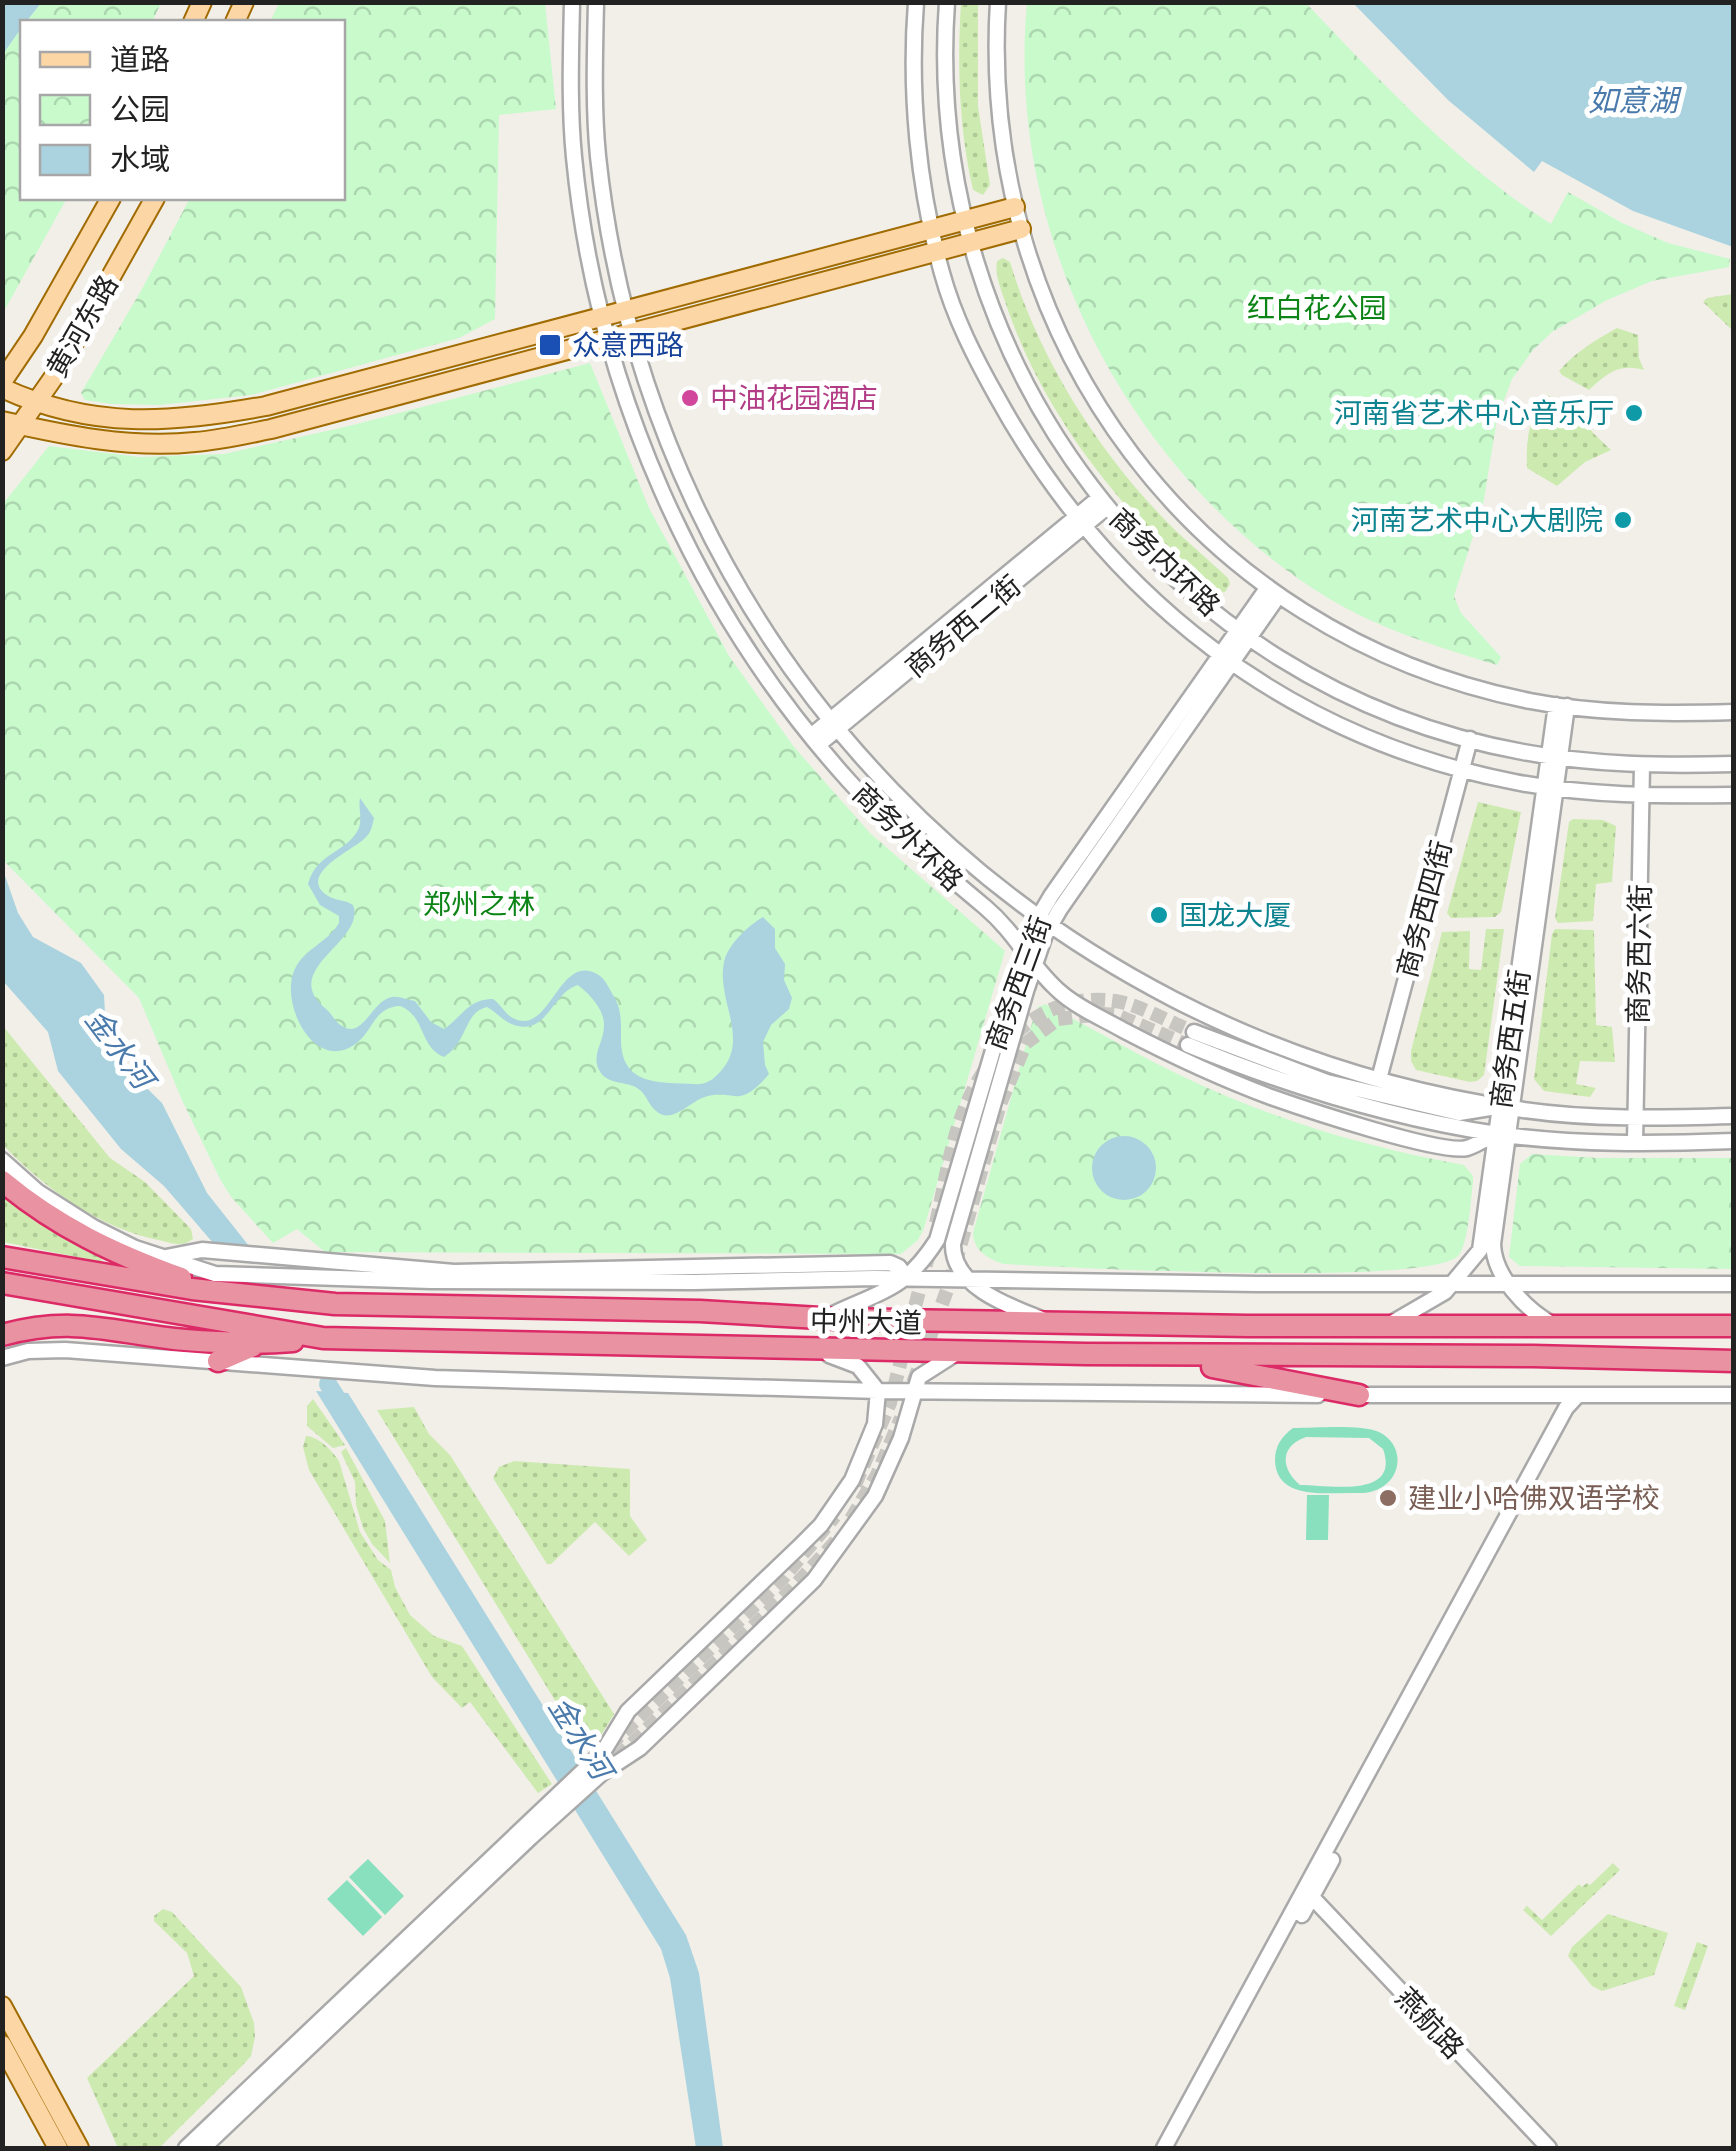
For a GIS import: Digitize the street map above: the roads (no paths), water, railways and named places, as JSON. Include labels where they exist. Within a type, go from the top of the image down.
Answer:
[{"type":"highway","points":[[2,1181],[49,1217],[118,1255],[217,1280]]},
{"type":"highway","name":"中州大道","points":[[2,1257],[78,1272],[217,1280],[292,1300],[335,1304],[1052,1323],[1734,1326]]},
{"type":"highway","name":"中州大道","points":[[2,1284],[323,1338],[1126,1355],[1734,1360]]},
{"type":"highway","points":[[2,1335],[54,1324],[78,1324],[184,1340],[259,1344],[323,1338]]},
{"type":"highway","points":[[218,1361],[259,1344]]},
{"type":"highway","points":[[1126,1355],[1240,1371],[1358,1395]]},
{"type":"main road","name":"黄河东路","points":[[2,385],[110,200]]},
{"type":"main road","name":"黄河东路","points":[[2,450],[11,423],[37,401],[58,371],[153,200]]},
{"type":"main road","points":[[2,385],[55,408],[123,420],[190,420],[299,399],[1015,207]]},
{"type":"main road","points":[[11,423],[120,442],[193,443],[304,421],[1021,229]]},
{"type":"main road","points":[[2,2006],[79,2148]]},
{"type":"main road","points":[[2,2045],[58,2148]]},
{"type":"street","name":"商务外环路","points":[[572,2],[574,157],[602,317],[628,405],[657,481],[691,553],[753,658],[848,781],[928,860],[1010,930],[1034,966],[1063,995],[1162,1050],[1289,1104],[1451,1148],[1464,1150],[1501,1134],[1635,1143],[1734,1141]]},
{"type":"street","name":"商务外环路","points":[[596,2],[598,154],[626,311],[650,397],[679,472],[712,542],[782,658],[833,726],[944,843],[1105,962],[1184,1005],[1275,1045],[1378,1079],[1506,1107],[1572,1115],[1734,1116]]},
{"type":"street","points":[[916,2],[916,121],[931,229],[956,313],[980,367],[1036,464],[1079,522],[1156,604],[1226,659],[1285,698],[1398,749],[1462,769],[1550,787],[1642,796],[1734,795]]},
{"type":"street","name":"商务内环路","points":[[947,2],[944,53],[948,118],[965,220],[996,322],[1024,382],[1062,448],[1103,503],[1178,581],[1300,671],[1409,720],[1470,739],[1554,756],[1642,765],[1734,764]]},
{"type":"street","name":"商务内环路","points":[[998,2],[999,114],[1015,207],[1037,283],[1084,385],[1115,433],[1172,504],[1230,559],[1326,626],[1416,668],[1513,697],[1561,705],[1658,714],[1734,712]]},
{"type":"street","name":"商务西二街","points":[[815,741],[1103,503]]},
{"type":"street","name":"商务西三街","points":[[823,1318],[891,1290],[907,1278],[937,1240],[1024,951],[1274,591]]},
{"type":"street","name":"商务西五街","points":[[1384,1327],[1433,1302],[1480,1250],[1506,1107],[1561,705]]},
{"type":"street","name":"商务西四街","points":[[1378,1079],[1470,739]]},
{"type":"street","name":"商务西六街","points":[[1635,1143],[1642,765]]},
{"type":"street","name":"商务西三街","points":[[968,1279],[952,1259],[953,1244],[1045,921]]},
{"type":"street","points":[[1501,1134],[1323,1096],[1191,1039],[1327,1082],[1458,1113],[1506,1107]]},
{"type":"street","name":"商务西五街","points":[[1501,1134],[1493,1244],[1498,1268],[1527,1307],[1557,1326]]},
{"type":"street","points":[[2,1160],[72,1215],[134,1248],[217,1280],[289,1277],[657,1282],[907,1278],[1734,1284]]},
{"type":"street","points":[[165,1257],[202,1250],[454,1272],[890,1263],[907,1278]]},
{"type":"street","points":[[968,1279],[1001,1301],[1052,1323]]},
{"type":"street","points":[[186,2148],[599,1766],[628,1712],[820,1525],[852,1480],[864,1453],[875,1424],[878,1391],[858,1366],[815,1348]]},
{"type":"street","points":[[2,1358],[28,1351],[65,1350],[435,1378],[878,1391],[1734,1395]]},
{"type":"street","points":[[599,1766],[640,1748],[814,1580],[875,1496],[900,1438],[919,1377],[960,1351]]},
{"type":"street","points":[[1174,2148],[1574,1412],[1578,1395]]},
{"type":"street","points":[[1164,2148],[1566,1408],[1578,1395]]},
{"type":"street","points":[[203,2148],[531,1837],[557,1806]]},
{"type":"street","name":"燕航路","points":[[1312,1896],[1549,2148]]},
{"type":"water","points":[[3,2],[41,3],[28,20],[20,20],[20,30],[3,54]]},
{"type":"water","name":"如意湖","points":[[1353,3],[1733,3],[1733,247],[1633,211],[1542,161],[1534,172],[1448,100]]},
{"type":"water","points":[[360,798],[374,818],[370,832],[329,864],[318,881],[320,889],[330,897],[353,905],[354,918],[348,931],[317,968],[312,981],[314,995],[342,1026],[356,1028],[385,1000],[394,997],[415,1001],[431,1022],[444,1029],[471,1005],[493,999],[515,1019],[527,1021],[538,1015],[575,973],[586,970],[602,977],[616,1000],[627,1066],[655,1081],[705,1083],[720,1072],[733,1046],[724,991],[726,955],[739,936],[763,917],[775,929],[775,948],[785,964],[784,980],[792,998],[789,1009],[771,1025],[763,1042],[769,1074],[742,1096],[713,1095],[672,1115],[661,1114],[636,1088],[601,1073],[597,1054],[603,1035],[602,1014],[578,985],[569,989],[542,1019],[525,1027],[510,1024],[487,1007],[480,1010],[458,1044],[444,1057],[430,1046],[414,1017],[400,1006],[384,1011],[354,1045],[340,1051],[326,1050],[315,1043],[305,1032],[292,1003],[293,974],[301,959],[334,930],[339,916],[320,905],[308,884],[318,865],[358,830]]},
{"type":"water","points":[[2,867],[18,913],[33,937],[81,963],[104,995],[107,1049],[162,1103],[207,1193],[249,1246],[214,1244],[164,1186],[121,1149],[58,1071],[48,1032],[3,981]]},
{"type":"water","points":[[1124,1136],[1147,1145],[1156,1168],[1147,1191],[1124,1200],[1101,1191],[1092,1168],[1101,1145]]},
{"type":"water","points":[[316,1391],[348,1393],[686,1935],[699,1973],[723,2148],[696,2148],[670,1978],[661,1949]]},
{"type":"waterway","name":"金水河","points":[[328,1384],[345,1411]]},
{"type":"tunnel","points":[[936,1223],[967,1103],[991,1060],[1024,1026],[1066,1004],[1090,1000],[1124,1003],[1194,1032]]},
{"type":"tunnel","points":[[913,1383],[950,1282],[1000,1104],[1026,1043],[1058,1019],[1102,1014],[1116,1015],[1188,1045]]},
{"type":"tunnel","points":[[855,1485],[890,1403],[930,1249]]},
{"type":"tunnel","points":[[851,1519],[877,1475],[901,1418]]},
{"type":"tunnel","points":[[609,1746],[782,1579],[835,1516]]},
{"type":"tunnel","points":[[617,1758],[792,1589],[836,1541]]},
{"type":"place","name":"众意西路","points":[[550,345]]},
{"type":"place","name":"中油花园酒店","points":[[690,398]]},
{"type":"place","name":"河南省艺术中心音乐厅","points":[[1634,413]]},
{"type":"place","name":"河南艺术中心大剧院","points":[[1623,520]]},
{"type":"place","name":"国龙大厦","points":[[1159,915]]},
{"type":"place","name":"建业小哈佛双语学校","points":[[1388,1498]]},
{"type":"park label","name":"红白花公园","points":[[1317,308]]},
{"type":"park label","name":"郑州之林","points":[[479,904]]}]
